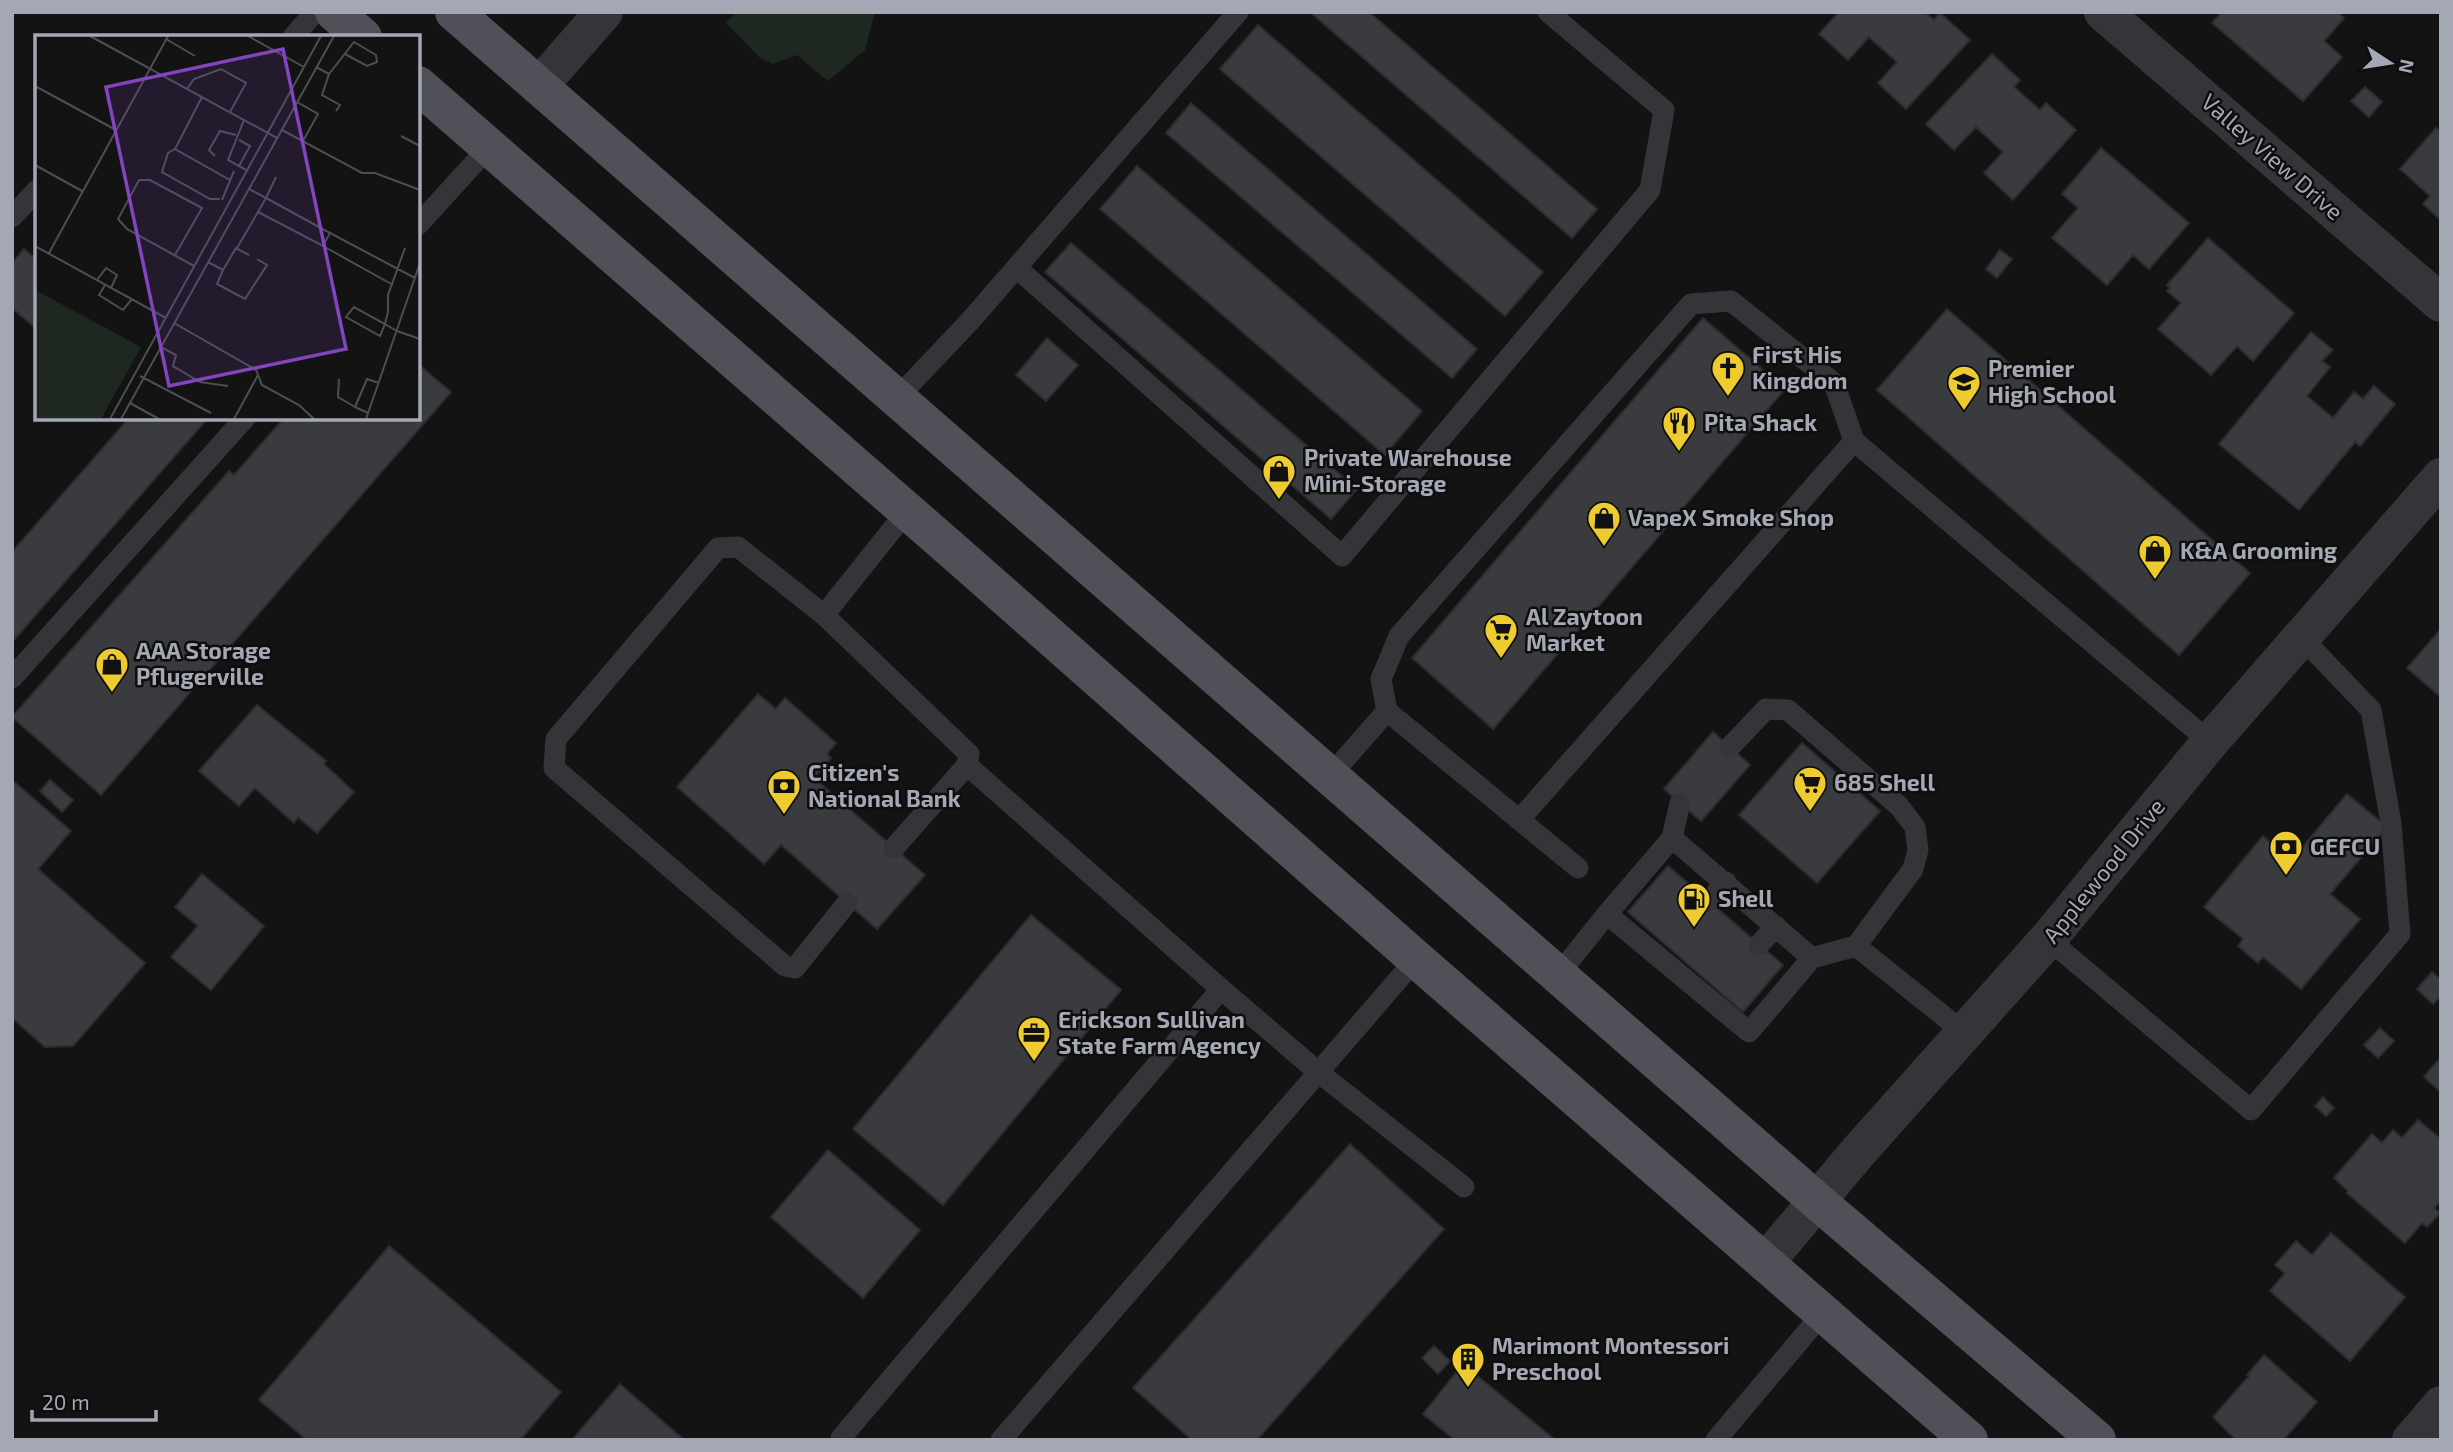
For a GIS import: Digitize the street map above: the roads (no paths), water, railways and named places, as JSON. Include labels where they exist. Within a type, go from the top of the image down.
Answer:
[{"type":"main road","points":[[334,12],[361,35]]},
{"type":"main road","points":[[454,12],[1817,1201],[2097,1440]]},
{"type":"main road","points":[[420,87],[1969,1440]]},
{"type":"street","points":[[539,86],[604,12]]},
{"type":"street","name":"Valley View Drive","points":[[2103,12],[2441,303]]},
{"type":"street","name":"Applewood Drive","points":[[1765,1263],[1858,1152],[2048,939],[2210,742],[2441,477]]},
{"type":"street","points":[[2411,1440],[2441,1405]]},
{"type":"lane","points":[[295,35],[315,12]]},
{"type":"lane","points":[[897,398],[1017,268],[1238,12]]},
{"type":"lane","points":[[1017,268],[1342,556],[1650,191],[1664,110],[1548,12]]},
{"type":"lane","points":[[420,223],[489,147]]},
{"type":"lane","points":[[12,217],[35,192]]},
{"type":"lane","points":[[1578,868],[1387,711],[1381,679],[1399,636],[1690,304],[1731,301],[1834,383],[1854,441],[2210,742]]},
{"type":"lane","points":[[12,678],[243,420]]},
{"type":"lane","points":[[1519,820],[1854,441]]},
{"type":"lane","points":[[824,615],[907,511]]},
{"type":"lane","points":[[847,903],[796,968],[785,966],[554,768],[556,739],[718,548],[738,547],[824,615],[969,754],[967,765],[894,848]]},
{"type":"lane","points":[[2048,939],[2251,1110],[2400,933],[2391,823],[2371,710],[2302,638]]},
{"type":"lane","points":[[1607,914],[1666,953],[1716,996],[1749,1032],[1812,958],[1856,946],[1913,869],[1918,850],[1915,827],[1899,806],[1788,710],[1766,709],[1730,747]]},
{"type":"lane","points":[[1330,776],[1387,711]]},
{"type":"lane","points":[[967,765],[1317,1072],[1464,1188]]},
{"type":"lane","points":[[1558,975],[1672,838],[1681,803]]},
{"type":"lane","points":[[1672,838],[1812,958]]},
{"type":"lane","points":[[1709,901],[1726,882]]},
{"type":"lane","points":[[1759,945],[1776,926]]},
{"type":"lane","points":[[1856,946],[1966,1034]]},
{"type":"lane","points":[[1001,1440],[1416,959]]},
{"type":"lane","points":[[841,1439],[1221,989]]},
{"type":"lane","points":[[1716,1440],[1823,1313]]},
{"type":"place","name":"First His Kingdom","points":[[1728,398]]},
{"type":"place","name":"Premier High School","points":[[1964,412]]},
{"type":"place","name":"Pita Shack","points":[[1679,453]]},
{"type":"place","name":"Private Warehouse Mini-Storage","points":[[1279,501]]},
{"type":"place","name":"VapeX Smoke Shop","points":[[1604,548]]},
{"type":"place","name":"K&A Grooming","points":[[2155,581]]},
{"type":"place","name":"Al Zaytoon Market","points":[[1501,660]]},
{"type":"place","name":"AAA Storage Pflugerville","points":[[112,694]]},
{"type":"place","name":"685 Shell","points":[[1810,813]]},
{"type":"place","name":"Citizen's National Bank","points":[[784,816]]},
{"type":"place","name":"GEFCU","points":[[2286,877]]},
{"type":"place","name":"Shell","points":[[1694,929]]},
{"type":"place","name":"Erickson Sullivan State Farm Agency","points":[[1034,1063]]},
{"type":"place","name":"Marimont Montessori Preschool","points":[[1468,1389]]}]
